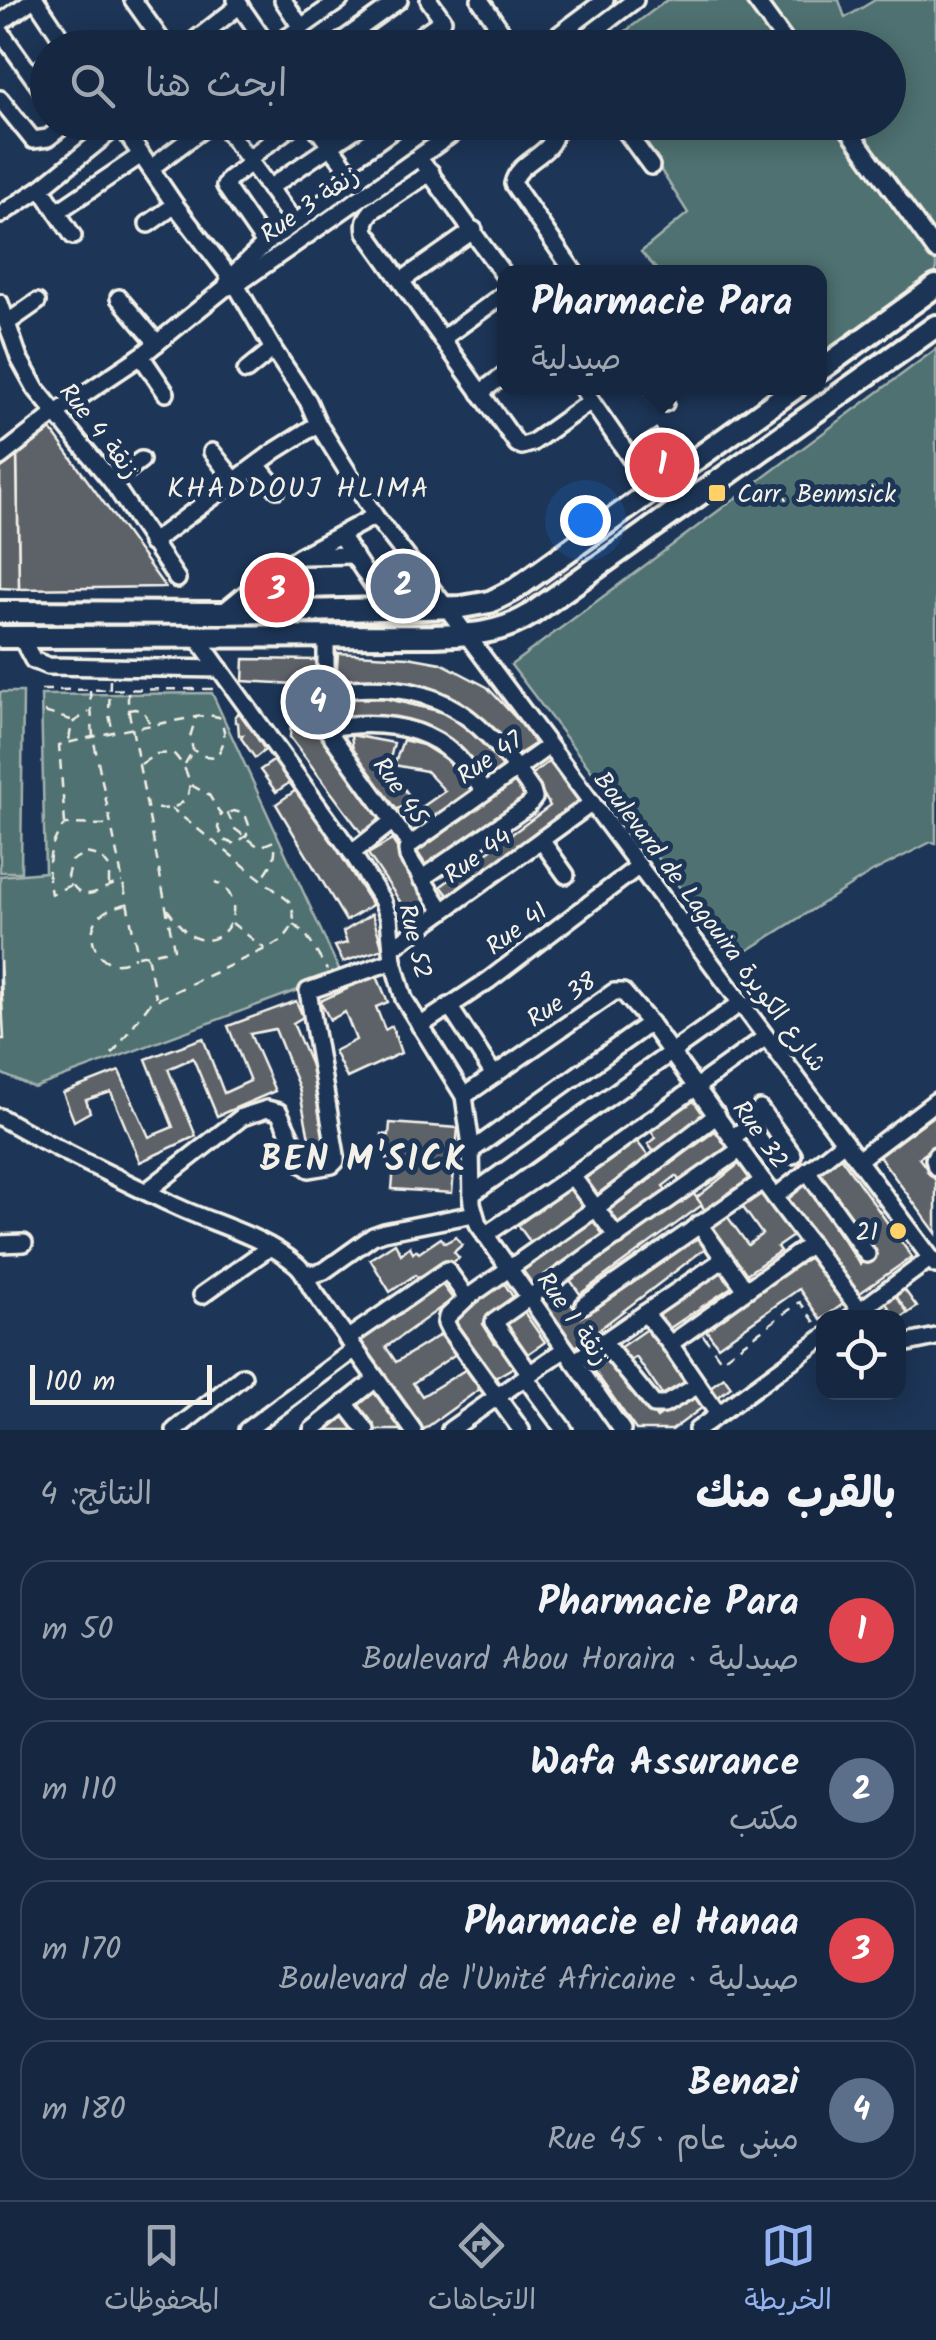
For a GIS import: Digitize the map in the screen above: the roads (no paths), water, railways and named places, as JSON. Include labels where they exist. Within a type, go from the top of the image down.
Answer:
[{"type":"main road","points":[[827,365],[936,286]]},
{"type":"main road","points":[[11,637],[467,635],[498,630],[530,616],[936,326]]},
{"type":"main road","points":[[0,612],[222,612],[482,604],[505,596],[785,395]]},
{"type":"street","points":[[0,23],[37,4],[59,0]]},
{"type":"street","points":[[132,0],[154,30]]},
{"type":"street","points":[[282,0],[302,27]]},
{"type":"street","points":[[357,30],[399,0]]},
{"type":"street","points":[[429,0],[443,20],[429,30]]},
{"type":"street","points":[[480,0],[501,30]]},
{"type":"street","points":[[565,30],[605,0]]},
{"type":"street","points":[[596,30],[635,0]]},
{"type":"street","points":[[756,0],[777,30]]},
{"type":"street","points":[[297,30],[336,1]]},
{"type":"street","points":[[214,30],[238,3],[257,30]]},
{"type":"street","points":[[37,4],[55,30]]},
{"type":"street","points":[[0,31],[30,73]]},
{"type":"street","points":[[0,99],[30,137]]},
{"type":"street","points":[[0,215],[41,188],[99,140]]},
{"type":"street","name":"Boulevard de Lagouira شارع الكويرة","points":[[131,140],[308,401],[375,516],[933,1262]]},
{"type":"street","points":[[57,212],[182,140]]},
{"type":"street","points":[[235,140],[294,223]]},
{"type":"street","points":[[265,244],[226,190],[226,182],[274,140]]},
{"type":"street","points":[[324,140],[356,180]]},
{"type":"street","points":[[269,188],[341,140]]},
{"type":"street","name":"Rue 3 زنقة","points":[[231,283],[265,244],[411,140]]},
{"type":"street","name":"Rue 3 زنقة","points":[[0,457],[56,413],[141,356],[231,283],[425,166],[452,140]]},
{"type":"street","points":[[554,140],[516,172],[513,184],[569,265]]},
{"type":"street","points":[[632,140],[651,166]]},
{"type":"street","points":[[857,140],[936,251]]},
{"type":"street","points":[[405,144],[497,265]]},
{"type":"street","points":[[425,166],[366,217],[366,232],[517,444],[532,442],[585,395]]},
{"type":"street","points":[[41,188],[73,236]]},
{"type":"street","points":[[148,224],[175,205]]},
{"type":"street","points":[[401,281],[474,230]]},
{"type":"street","points":[[119,298],[157,343]]},
{"type":"street","points":[[442,338],[497,299]]},
{"type":"street","points":[[7,323],[37,302]]},
{"type":"street","name":"Rue 4 زنقة","points":[[0,303],[36,389],[112,482],[176,578]]},
{"type":"street","points":[[246,371],[273,350]]},
{"type":"street","points":[[141,356],[166,393]]},
{"type":"street","points":[[480,392],[497,380]]},
{"type":"street","points":[[587,395],[652,491]]},
{"type":"street","points":[[659,395],[664,403]]},
{"type":"street","points":[[151,543],[318,424]]},
{"type":"street","points":[[212,452],[235,480]]},
{"type":"street","points":[[112,482],[141,460]]},
{"type":"street","points":[[257,465],[278,489]]},
{"type":"street","points":[[222,612],[300,556],[375,516]]},
{"type":"street","points":[[340,535],[388,608]]},
{"type":"street","points":[[300,556],[354,556]]},
{"type":"street","name":"Rue 52","points":[[196,636],[352,853],[386,909],[404,999],[464,1096],[472,1151],[474,1214],[485,1235]]},
{"type":"street","points":[[326,636],[326,728],[369,724],[421,734],[452,752],[484,792]]},
{"type":"street","points":[[11,637],[38,664],[110,669],[220,669]]},
{"type":"street","points":[[326,691],[384,688],[430,696],[470,717],[517,768],[532,791],[532,802],[421,879]]},
{"type":"street","name":"Rue 45","points":[[326,728],[410,844],[408,857],[444,910]]},
{"type":"street","name":"Rue 47","points":[[410,844],[549,746]]},
{"type":"street","name":"Rue 44","points":[[147,1191],[242,1117],[266,1109],[279,1112],[304,1165],[309,1169],[332,1165],[336,1155],[308,992],[393,954],[444,910],[592,803]]},
{"type":"street","points":[[352,853],[393,821]]},
{"type":"street","points":[[541,840],[566,875]]},
{"type":"street","name":"Rue 41","points":[[420,1026],[489,980],[638,866]]},
{"type":"street","name":"Rue 38","points":[[464,1096],[618,991],[627,995],[672,1052]]},
{"type":"street","points":[[472,1194],[741,1003]]},
{"type":"street","points":[[449,1006],[494,1075]]},
{"type":"street","points":[[472,1151],[650,1023]]},
{"type":"street","points":[[485,1235],[766,1037]]},
{"type":"street","name":"Rue 32","points":[[672,1052],[811,1244]]},
{"type":"street","points":[[858,1160],[936,1101]]},
{"type":"street","points":[[564,1430],[494,1322],[617,1236],[737,1143],[762,1112],[793,1156]]},
{"type":"street","points":[[521,1430],[446,1323],[447,1316],[717,1115]]},
{"type":"street","points":[[0,1117],[294,1262],[305,1272],[312,1289],[413,1430]]},
{"type":"street","points":[[775,1196],[844,1142]]},
{"type":"street","points":[[936,1155],[936,1166]]},
{"type":"street","points":[[807,1171],[867,1254]]},
{"type":"street","points":[[572,1176],[617,1236]]},
{"type":"street","points":[[584,1306],[763,1180]]},
{"type":"street","points":[[305,1272],[324,1271],[384,1232],[474,1214]]},
{"type":"street","points":[[699,1224],[746,1290]]},
{"type":"street","name":"Rue 1 زنقة","points":[[485,1235],[622,1430]]},
{"type":"street","points":[[0,1244],[24,1243]]},
{"type":"street","points":[[670,1344],[811,1244],[852,1310]]},
{"type":"street","points":[[202,1295],[270,1247]]},
{"type":"street","points":[[450,1430],[528,1375],[604,1342],[724,1259]]},
{"type":"street","points":[[861,1310],[933,1262]]},
{"type":"street","points":[[247,1430],[447,1270],[467,1298]]},
{"type":"street","points":[[646,1313],[718,1414]]},
{"type":"street","points":[[906,1343],[936,1337]]},
{"type":"street","points":[[604,1342],[654,1405],[664,1405],[698,1386]]},
{"type":"street","points":[[696,1430],[816,1342]]},
{"type":"street","points":[[175,1430],[243,1376]]},
{"type":"street","points":[[315,1429],[376,1379]]},
{"type":"street","points":[[345,1403],[366,1430]]},
{"type":"place","name":"Pharmacie Para","points":[[662,465]]},
{"type":"place","name":"Carr. Benmsick","points":[[717,493]]},
{"type":"place","name":"Wafa Assurance","points":[[403,586]]},
{"type":"place","name":"Pharmacie el Hanaa","points":[[277,590]]},
{"type":"place","name":"Benazi","points":[[318,702]]},
{"type":"place","name":"21","points":[[898,1231]]},
{"type":"district","name":"KHADDOUJ HLIMA","points":[[299,487]]},
{"type":"district","name":"BEN M'SICK","points":[[364,1158]]}]
